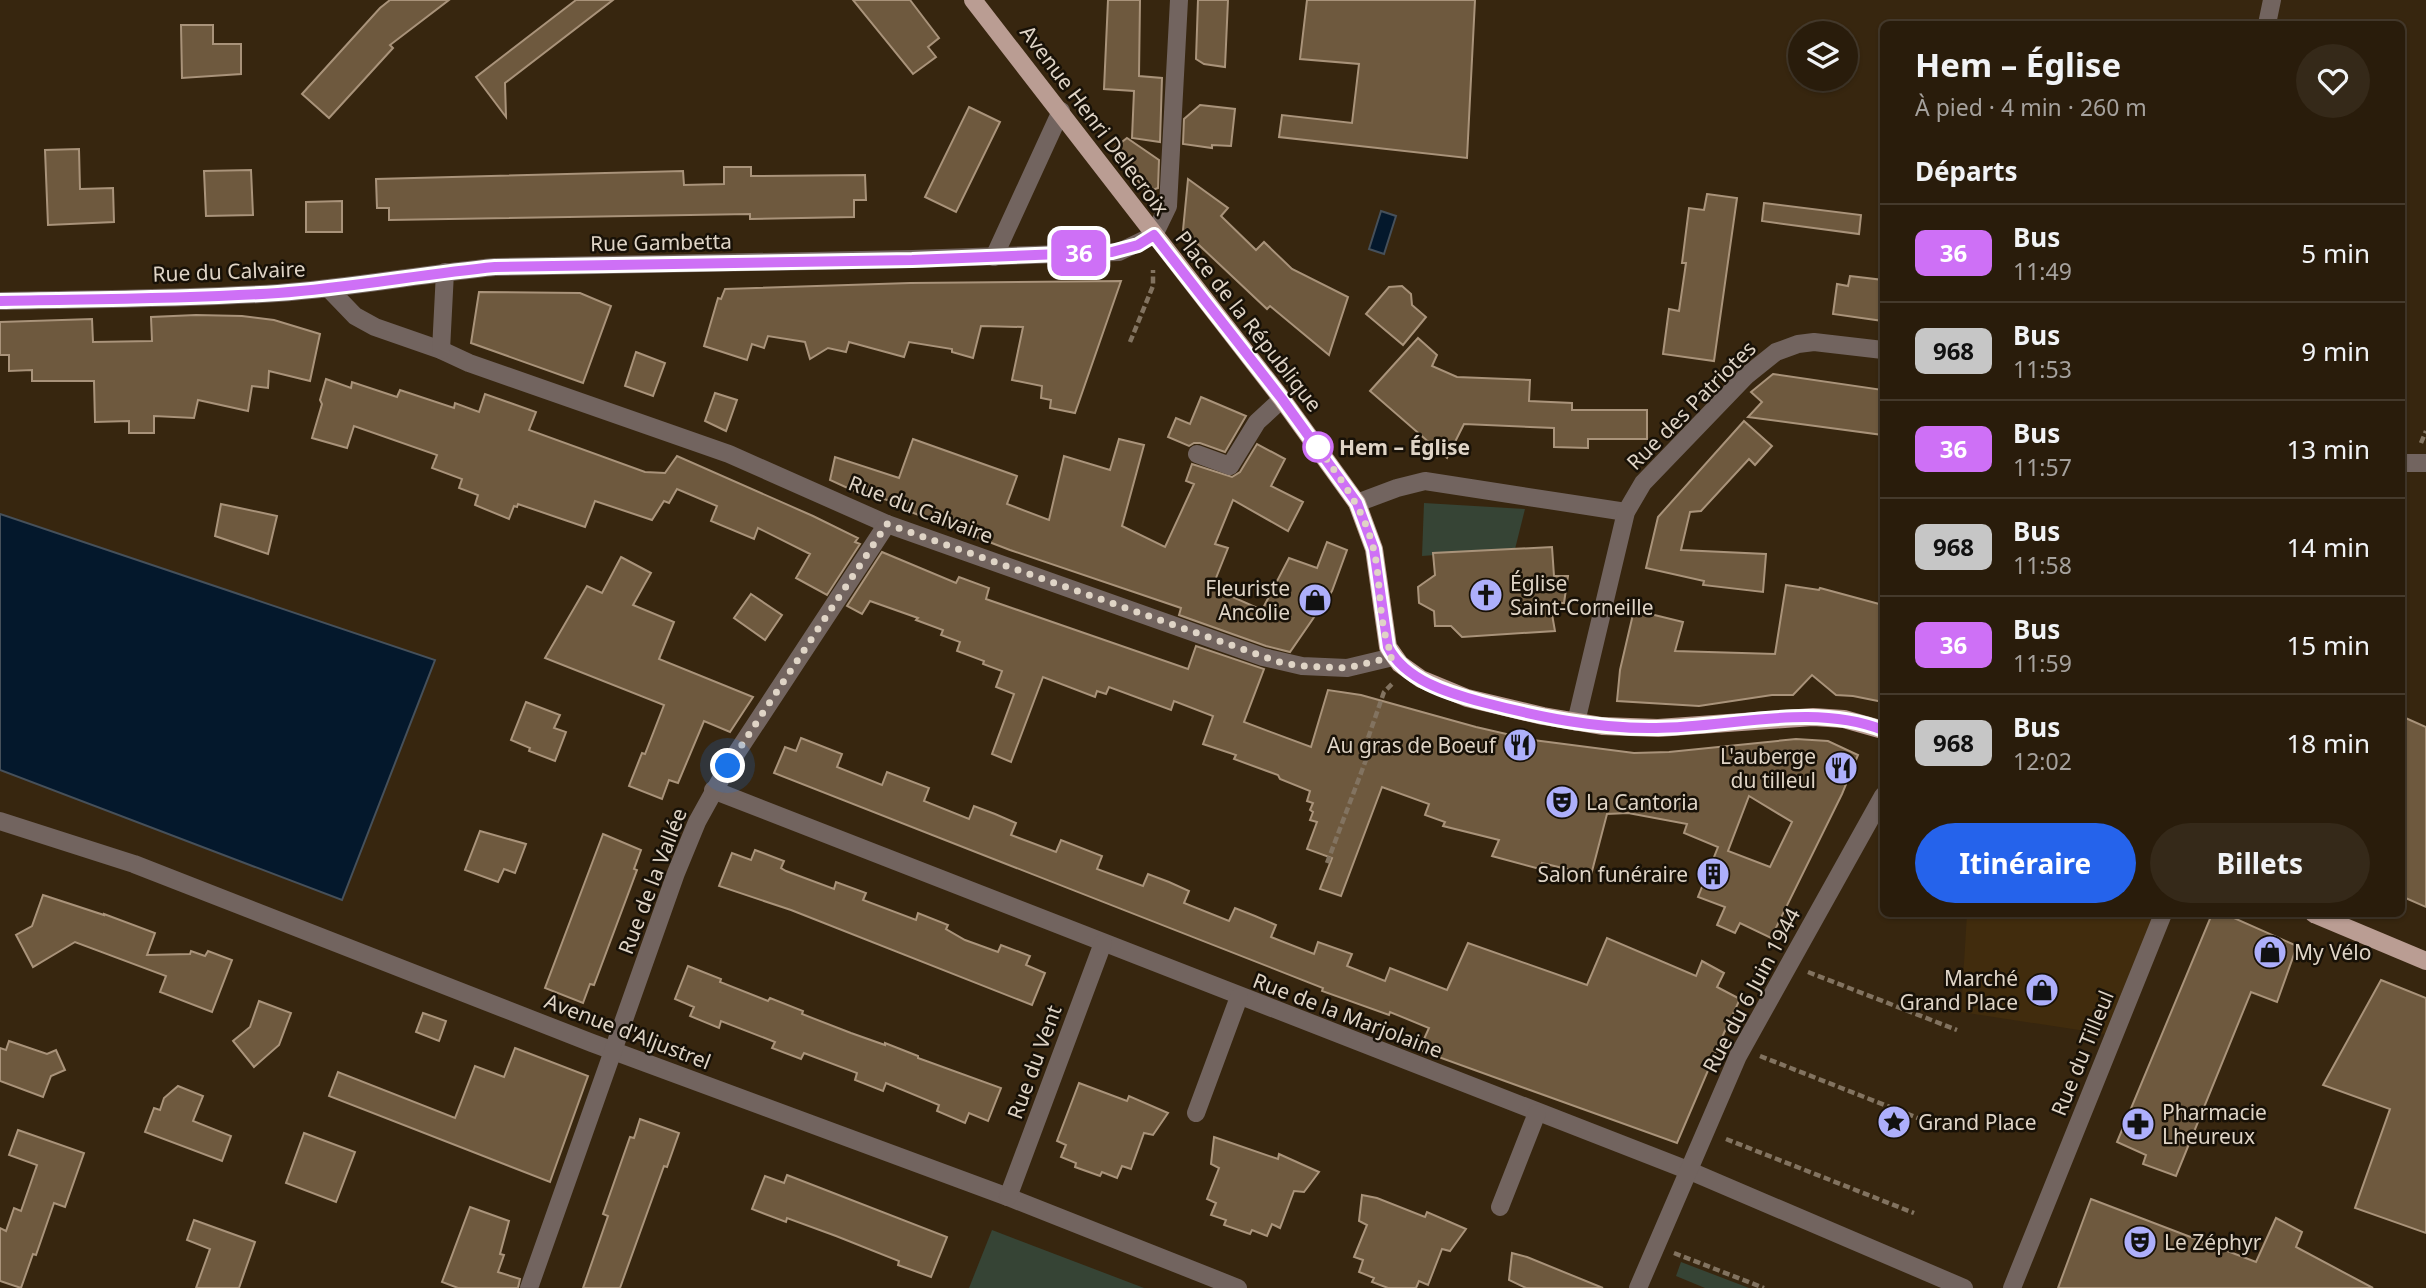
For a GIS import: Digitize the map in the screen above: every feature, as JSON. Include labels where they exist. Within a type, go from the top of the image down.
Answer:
[{"type":"main road","name":"Avenue Henri Delecroix","points":[[973,0],[1154,235]]},
{"type":"main road","name":"Place de la République","points":[[1154,235],[1282,399],[1357,503],[1374,549],[1386,638],[1399,663]]},
{"type":"main road","points":[[1399,663],[1436,686],[1467,698],[1576,722],[1625,728],[1658,728],[1813,717],[1843,719],[1880,729]]},
{"type":"main road","points":[[2321,917],[2426,961]]},
{"type":"street","points":[[1154,235],[1168,206],[1171,191],[1179,0]]},
{"type":"street","points":[[2268,21],[2272,0]]},
{"type":"street","points":[[994,257],[1060,111]]},
{"type":"street","name":"Rue Gambetta","points":[[329,289],[495,267],[1119,252],[1154,235]]},
{"type":"street","points":[[441,351],[445,272]]},
{"type":"street","name":"Rue du Calvaire","points":[[0,301],[329,289],[355,316],[374,327],[729,454],[887,524],[1282,663],[1347,668],[1399,663]]},
{"type":"street","name":"Rue des Patriotes","points":[[1626,512],[1643,483],[1752,371],[1776,352],[1798,344],[1814,342],[1880,349]]},
{"type":"street","points":[[1197,454],[1230,466],[1257,422],[1282,399]]},
{"type":"street","points":[[2405,463],[2426,463]]},
{"type":"street","points":[[1357,503],[1404,485],[1425,481],[1626,512],[1576,722]]},
{"type":"street","name":"Rue de la Vallée","points":[[528,1288],[676,873],[697,822],[713,790],[887,524]]},
{"type":"street","name":"Rue de la Marjolaine","points":[[713,790],[1690,1171],[1964,1288]]},
{"type":"street","name":"Rue du 6 Juin 1944","points":[[1638,1288],[1742,1049],[1880,801]]},
{"type":"street","name":"Avenue d'Aljustrel","points":[[0,821],[134,864],[614,1051],[1008,1197],[1238,1288]]},
{"type":"street","name":"Rue du Tilleul","points":[[2012,1288],[2162,917]]},
{"type":"street","name":"Rue du Vent","points":[[1008,1197],[1103,943]]},
{"type":"street","points":[[1196,1113],[1239,997]]},
{"type":"street","points":[[1500,1207],[1537,1113]]},
{"type":"path","points":[[1130,342],[1153,286],[1154,235]]},
{"type":"path","points":[[1327,863],[1372,744],[1367,741],[1384,692],[1399,663]]},
{"type":"path","points":[[1789,965],[1957,1030]]},
{"type":"path","points":[[1742,1049],[1938,1126]]},
{"type":"path","points":[[1707,1132],[1914,1213]]},
{"type":"path","points":[[1657,1246],[1764,1288]]},
{"type":"shaded area","name":"Marché Grand Place","points":[[1967,917],[2153,917],[2105,1034],[1961,1012]]},
{"type":"green space","points":[[1424,503],[1525,509],[1515,549],[1422,556]]},
{"type":"green space","points":[[992,1230],[1144,1288],[969,1288]]},
{"type":"green space","points":[[1681,1262],[1749,1288],[1705,1288],[1676,1276]]},
{"type":"water","points":[[1381,211],[1396,216],[1384,254],[1369,249]]},
{"type":"water","points":[[0,514],[435,660],[342,900],[0,770]]},
{"type":"building","points":[[390,0],[449,0],[390,45],[393,48],[329,118],[302,94]]},
{"type":"building","points":[[576,0],[613,0],[505,83],[506,117],[476,77]]},
{"type":"building","points":[[853,0],[910,0],[939,38],[928,47],[936,57],[913,74]]},
{"type":"building","points":[[1108,0],[1140,0],[1139,76],[1162,78],[1160,142],[1132,138],[1134,91],[1104,89]]},
{"type":"building","points":[[1198,0],[1228,0],[1225,67],[1204,64],[1196,59]]},
{"type":"building","points":[[1307,0],[1475,0],[1467,158],[1279,137],[1282,115],[1352,123],[1359,64],[1300,59]]},
{"type":"building","points":[[181,25],[213,25],[213,44],[241,44],[241,74],[182,78]]},
{"type":"building","points":[[1200,105],[1235,109],[1231,146],[1212,145],[1212,148],[1183,144],[1184,119]]},
{"type":"building","points":[[969,107],[1000,122],[956,212],[925,197]]},
{"type":"building","points":[[1127,138],[1159,160],[1158,188],[1147,192],[1113,149]]},
{"type":"building","points":[[79,149],[80,189],[113,188],[114,222],[48,225],[45,150]]},
{"type":"building","points":[[724,167],[751,167],[751,176],[865,175],[866,200],[854,200],[854,217],[750,219],[750,214],[389,220],[389,208],[377,208],[376,179],[683,171],[684,185],[724,184]]},
{"type":"building","points":[[251,170],[253,215],[206,216],[204,171]]},
{"type":"building","points":[[1188,179],[1228,208],[1221,216],[1256,250],[1264,242],[1292,269],[1348,297],[1329,355],[1270,306],[1267,309],[1183,230]]},
{"type":"building","points":[[1707,194],[1737,198],[1714,361],[1663,354],[1669,309],[1679,311],[1686,263],[1682,263],[1689,208],[1704,210]]},
{"type":"building","points":[[342,201],[342,232],[306,232],[306,202]]},
{"type":"building","points":[[1764,203],[1861,215],[1859,234],[1762,221]]},
{"type":"building","points":[[1850,276],[1880,280],[1880,321],[1833,314],[1837,284],[1848,286]]},
{"type":"building","points":[[1121,281],[1075,413],[1050,408],[1051,400],[1041,398],[1042,386],[1012,380],[1023,327],[981,326],[973,358],[952,352],[952,349],[909,342],[904,357],[849,342],[846,352],[828,348],[810,359],[805,342],[768,336],[764,348],[752,344],[747,360],[704,346],[718,298],[721,299],[725,289],[910,283]]},
{"type":"building","points":[[1402,286],[1411,294],[1412,305],[1426,317],[1403,345],[1366,314],[1389,287]]},
{"type":"building","points":[[479,292],[580,293],[611,306],[583,383],[471,343]]},
{"type":"building","points":[[196,315],[274,320],[320,334],[310,381],[269,371],[268,388],[252,386],[248,411],[198,400],[194,418],[154,416],[154,433],[129,433],[129,421],[95,422],[94,381],[32,381],[32,370],[9,371],[9,355],[0,355],[0,322],[92,319],[93,342],[152,341],[151,317]]},
{"type":"building","points":[[1418,338],[1437,355],[1432,366],[1457,377],[1530,380],[1529,401],[1572,403],[1572,410],[1647,410],[1647,439],[1588,439],[1588,448],[1554,447],[1554,428],[1464,424],[1447,458],[1370,391]]},
{"type":"building","points":[[636,352],[665,363],[653,396],[625,386]]},
{"type":"building","points":[[1773,374],[1880,390],[1880,435],[1748,417],[1762,402],[1751,392]]},
{"type":"building","points":[[326,379],[351,388],[352,382],[397,397],[400,390],[454,408],[455,403],[479,412],[485,394],[536,412],[529,430],[645,472],[665,473],[677,456],[813,516],[858,538],[855,542],[860,544],[827,595],[796,578],[810,554],[758,528],[754,539],[711,521],[717,506],[677,489],[669,503],[664,501],[652,520],[595,501],[585,527],[518,504],[517,507],[514,506],[509,519],[475,505],[478,495],[459,488],[462,479],[432,468],[437,455],[354,426],[347,448],[312,438]]},
{"type":"building","points":[[715,393],[737,400],[726,431],[705,421]]},
{"type":"building","points":[[1201,397],[1246,416],[1225,452],[1200,443],[1189,446],[1168,437],[1176,418],[1190,424]]},
{"type":"building","points":[[1744,421],[1772,446],[1755,465],[1749,459],[1701,511],[1690,512],[1681,550],[1766,554],[1763,592],[1703,585],[1704,581],[1646,568],[1658,517]]},
{"type":"building","points":[[913,439],[1017,476],[1007,504],[1049,520],[1064,456],[1110,470],[1119,439],[1144,445],[1122,526],[1165,547],[1194,484],[1186,481],[1192,464],[1232,477],[1240,472],[1257,444],[1285,459],[1271,486],[1303,502],[1288,531],[1233,500],[1215,544],[1228,548],[1212,588],[1262,610],[1289,558],[1317,568],[1327,542],[1347,550],[1332,591],[1290,652],[1266,646],[1179,615],[1181,608],[1010,550],[890,504],[891,501],[852,490],[830,480],[835,457],[899,478]]},
{"type":"building","points":[[221,504],[277,516],[268,554],[215,536]]},
{"type":"building","name":"Église Saint-Corneille","points":[[1552,547],[1554,576],[1568,576],[1564,603],[1550,603],[1555,631],[1462,637],[1451,626],[1435,626],[1434,611],[1419,603],[1418,587],[1435,575],[1433,553]]},
{"type":"building","points":[[882,552],[956,583],[959,577],[989,588],[986,599],[1188,669],[1196,646],[1264,669],[1244,722],[1311,747],[1328,690],[1361,695],[1533,740],[1634,753],[1796,739],[1828,741],[1858,755],[1842,794],[1771,938],[1740,923],[1735,933],[1717,925],[1725,907],[1698,897],[1718,847],[1684,833],[1687,824],[1628,813],[1607,814],[1591,875],[1542,863],[1540,869],[1492,856],[1499,840],[1443,826],[1445,822],[1425,815],[1429,804],[1382,787],[1341,896],[1320,889],[1332,858],[1307,849],[1317,822],[1310,820],[1313,803],[1307,801],[1310,791],[1280,779],[1278,775],[1234,759],[1236,755],[1203,744],[1213,716],[1174,701],[1171,710],[1109,687],[1106,694],[1097,691],[1095,697],[1043,677],[1011,762],[992,754],[1014,694],[996,687],[1002,671],[957,651],[960,642],[941,635],[943,630],[916,620],[918,618],[870,601],[862,614],[847,606]],"holes":[[[1749,796],[1792,822],[1770,867],[1728,851]]]},
{"type":"building","points":[[621,557],[651,573],[633,605],[674,622],[659,659],[753,697],[730,732],[704,721],[678,783],[669,780],[662,799],[629,786],[664,705],[545,658],[587,586],[602,593]]},
{"type":"building","points":[[1786,585],[1820,588],[1880,604],[1880,701],[1836,695],[1812,675],[1793,695],[1772,695],[1699,706],[1617,701],[1620,670],[1634,610],[1683,622],[1675,651],[1775,654]]},
{"type":"building","points":[[751,594],[782,615],[765,640],[734,618]]},
{"type":"building","points":[[526,702],[560,715],[554,728],[566,732],[555,761],[529,751],[530,748],[511,740]]},
{"type":"building","points":[[2405,718],[2426,727],[2426,907],[2405,898]]},
{"type":"building","points":[[801,738],[842,754],[837,767],[882,785],[887,772],[929,788],[924,801],[969,819],[974,806],[995,814],[1016,823],[1011,835],[1056,852],[1061,840],[1102,856],[1097,869],[1143,886],[1148,874],[1169,882],[1189,891],[1184,903],[1229,921],[1235,908],[1276,925],[1271,937],[1314,954],[1318,942],[1352,954],[1347,966],[1385,981],[1390,968],[1447,990],[1468,943],[1587,985],[1607,938],[1696,976],[1702,961],[1724,973],[1717,987],[1740,999],[1677,1143],[1419,1050],[1429,1028],[1390,1012],[1389,1015],[1322,991],[1323,988],[774,773],[785,747],[796,751]]},
{"type":"building","points":[[480,831],[526,844],[515,873],[504,869],[498,882],[465,870]]},
{"type":"building","points":[[603,834],[641,850],[634,869],[637,870],[594,985],[590,984],[583,1003],[545,988]]},
{"type":"building","points":[[755,850],[784,861],[781,868],[786,871],[834,889],[836,882],[866,893],[863,900],[916,920],[918,913],[948,925],[946,929],[965,940],[998,952],[1001,945],[1030,956],[1026,965],[1045,973],[1032,1005],[791,910],[719,886],[732,853],[751,860]]},
{"type":"building","points":[[43,895],[155,933],[147,955],[190,954],[191,951],[205,956],[208,951],[232,960],[212,1012],[160,992],[166,976],[75,942],[33,967],[16,935],[32,926]]},
{"type":"building","points":[[2211,917],[2232,917],[2297,946],[2277,1002],[2251,992],[2176,1176],[2143,1164],[2146,1155],[2117,1142]]},
{"type":"building","points":[[688,966],[768,1001],[770,998],[803,1011],[802,1014],[1001,1088],[988,1121],[969,1113],[965,1123],[937,1111],[939,1105],[886,1083],[883,1091],[855,1080],[857,1073],[804,1053],[801,1059],[772,1048],[775,1042],[721,1021],[719,1028],[690,1016],[694,1007],[675,999]]},
{"type":"building","points":[[2381,980],[2426,998],[2426,1233],[2355,1208],[2390,1109],[2323,1085]]},
{"type":"building","points":[[259,1001],[291,1013],[279,1045],[254,1067],[233,1041],[250,1027]]},
{"type":"building","points":[[423,1013],[446,1021],[439,1041],[416,1032]]},
{"type":"building","points":[[9,1041],[47,1054],[56,1050],[65,1070],[51,1076],[43,1097],[0,1081],[0,1048],[6,1050]]},
{"type":"building","points":[[515,1048],[588,1076],[550,1182],[329,1096],[338,1072],[455,1118],[475,1066],[504,1077]]},
{"type":"building","points":[[1079,1083],[1127,1101],[1129,1096],[1168,1113],[1153,1135],[1144,1133],[1131,1169],[1122,1166],[1117,1178],[1102,1172],[1100,1176],[1075,1167],[1076,1163],[1061,1157],[1066,1145],[1057,1141]]},
{"type":"building","points":[[178,1086],[203,1096],[193,1121],[231,1136],[222,1161],[145,1132],[154,1108],[160,1110],[164,1098]]},
{"type":"building","points":[[640,1119],[679,1133],[667,1167],[664,1166],[620,1288],[583,1288],[608,1216],[603,1214],[630,1137],[634,1138]]},
{"type":"building","points":[[18,1130],[84,1153],[65,1207],[54,1203],[21,1288],[0,1281],[0,1228],[6,1231],[14,1208],[21,1211],[37,1165],[9,1155]]},
{"type":"building","points":[[304,1133],[355,1152],[336,1202],[286,1183]]},
{"type":"building","points":[[1214,1137],[1278,1159],[1279,1154],[1319,1172],[1304,1192],[1294,1191],[1280,1228],[1272,1224],[1267,1236],[1252,1230],[1250,1234],[1224,1225],[1226,1220],[1211,1215],[1216,1203],[1207,1199],[1219,1168],[1211,1164]]},
{"type":"building","points":[[787,1175],[947,1237],[931,1277],[836,1236],[787,1218],[786,1222],[752,1209],[765,1176],[784,1183]]},
{"type":"building","points":[[1362,1195],[1377,1198],[1425,1217],[1427,1212],[1466,1229],[1450,1251],[1442,1249],[1428,1285],[1419,1281],[1416,1288],[1388,1288],[1372,1282],[1374,1278],[1359,1272],[1363,1260],[1354,1257],[1367,1225],[1359,1221]]},
{"type":"building","name":"Le Zéphyr","points":[[2091,1199],[2256,1262],[2276,1218],[2302,1232],[2296,1247],[2373,1288],[2058,1288]]},
{"type":"building","points":[[470,1207],[509,1221],[500,1254],[504,1255],[498,1272],[520,1279],[518,1288],[458,1288],[442,1282]]},
{"type":"building","points":[[194,1220],[255,1242],[239,1288],[196,1288],[210,1249],[187,1240]]},
{"type":"building","points":[[1512,1253],[1603,1288],[1526,1288],[1509,1280]]},
{"type":"bus line","name":"36","points":[[0,301],[275,293],[329,289],[495,267],[912,260],[1119,252],[1154,235],[1282,399],[1357,503],[1374,549],[1388,647],[1393,657],[1412,674],[1467,698],[1602,726],[1658,728],[1813,717],[1843,719],[1880,729]]},
{"type":"place","name":"Hem – Église","points":[[1318,447]]},
{"type":"place","name":"Église Saint-Corneille","points":[[1486,595]]},
{"type":"place","name":"Fleuriste Ancolie","points":[[1315,600]]},
{"type":"place","name":"Au gras de Boeuf","points":[[1520,745]]},
{"type":"place","name":"L'auberge du tilleul","points":[[1841,768]]},
{"type":"place","name":"La Cantoria","points":[[1562,802]]},
{"type":"place","name":"Salon funéraire","points":[[1713,874]]},
{"type":"place","name":"My Vélo","points":[[2270,952]]},
{"type":"place","name":"Marché Grand Place","points":[[2042,990]]},
{"type":"place","name":"Grand Place","points":[[1894,1122]]},
{"type":"place","name":"Pharmacie Lheureux","points":[[2138,1124]]},
{"type":"place","name":"Le Zéphyr","points":[[2140,1242]]},
{"type":"route","points":[[728,766],[887,524],[1282,663],[1347,668],[1393,657],[1386,638],[1377,565],[1370,535],[1357,503],[1318,447]]}]
